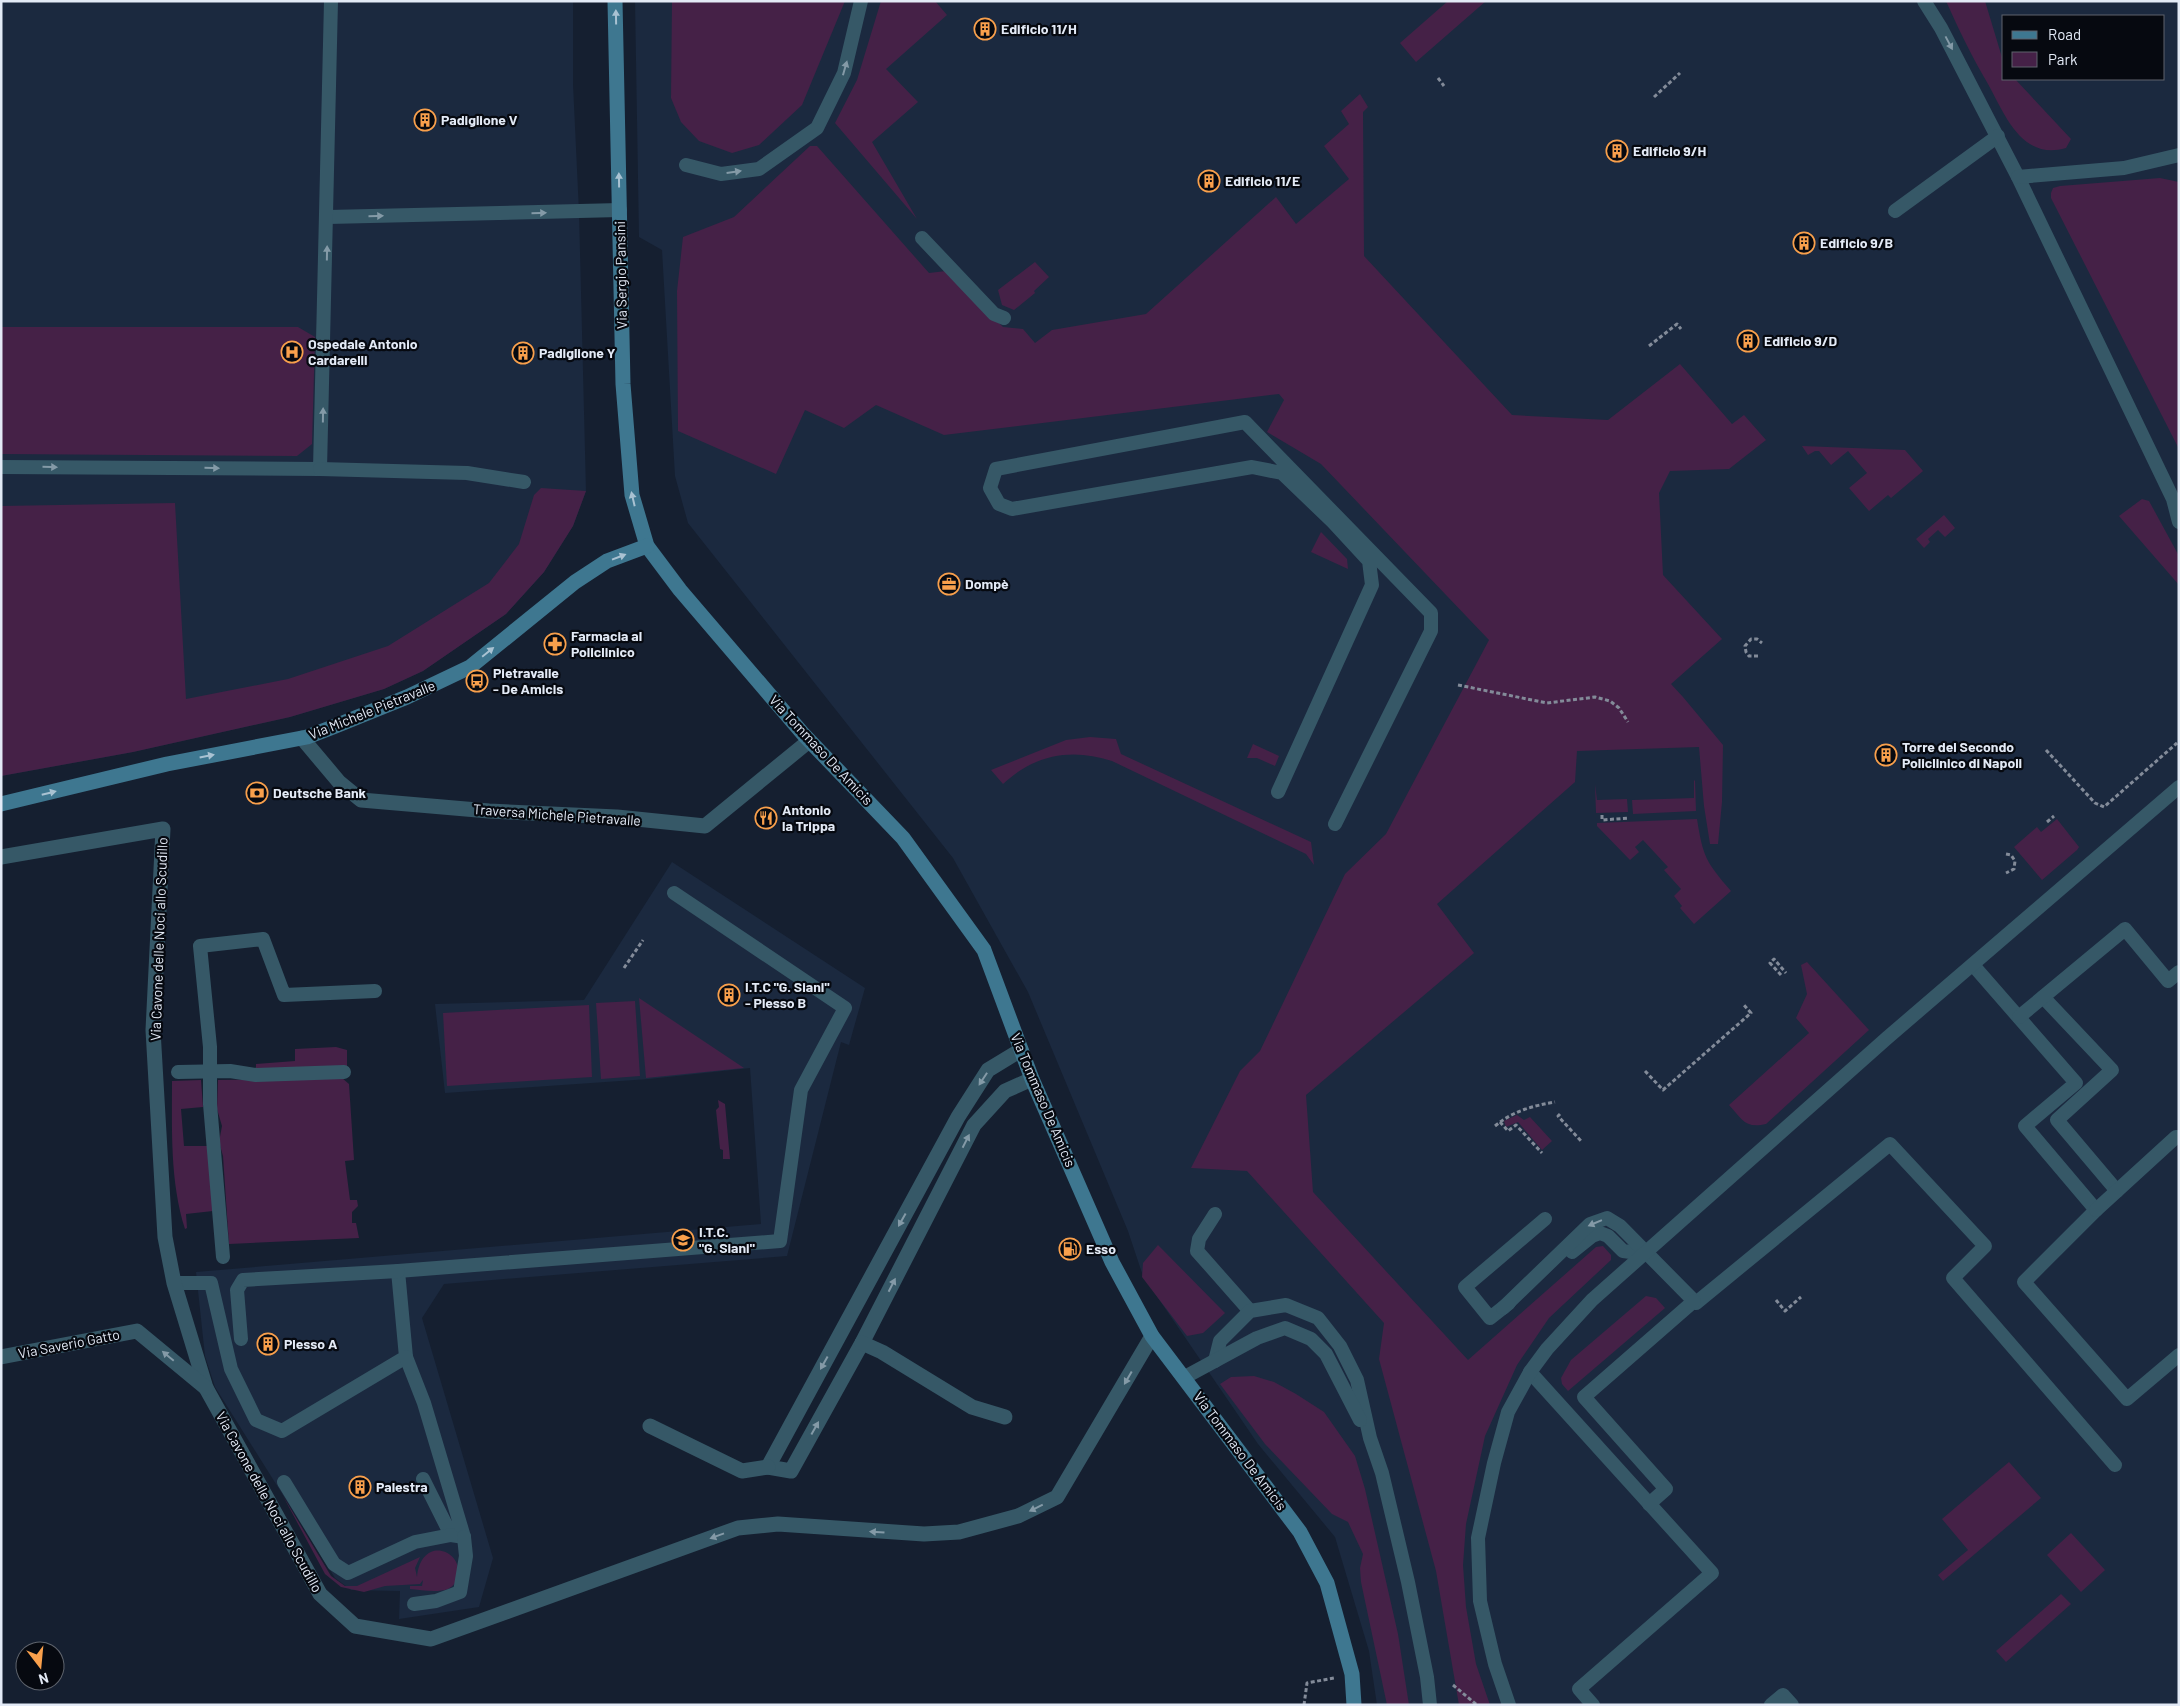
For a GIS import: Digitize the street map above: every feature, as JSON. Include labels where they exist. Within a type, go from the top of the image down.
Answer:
[{"type":"main road","name":"Via Sergio Pansini","points":[[615,1],[623,384],[632,495],[647,546]]},
{"type":"main road","name":"Via Michele Pietravalle","points":[[1,804],[167,764],[304,738],[407,697],[470,667],[575,582],[607,561],[647,546]]},
{"type":"main road","name":"Via Tommaso De Amicis","points":[[647,546],[680,590],[806,738],[903,838],[984,950],[1032,1079],[1112,1262],[1152,1336],[1185,1377],[1300,1532],[1326,1583],[1352,1674],[1354,1705]]},
{"type":"street","name":"Traversa Michele Pietravalle","points":[[304,738],[343,781],[362,795],[486,806],[606,811],[703,819],[806,738]]},
{"type":"street","name":"Via Cavone delle Noci allo Scudillo","points":[[1,857],[163,829],[153,1030],[165,1236],[174,1283],[206,1388],[320,1594],[355,1626],[431,1638],[738,1528],[778,1524],[924,1534],[958,1532],[1018,1516],[1057,1498],[1152,1336]]},
{"type":"street","points":[[768,1467],[958,1117],[988,1070],[1021,1050]]},
{"type":"street","points":[[650,1426],[742,1471],[768,1467],[791,1470],[862,1343],[974,1125],[1005,1091],[1032,1079]]},
{"type":"street","name":"Via Saverio Gatto","points":[[1,1357],[137,1331],[206,1388]]},
{"type":"street","points":[[862,1343],[882,1352],[972,1407],[1005,1417]]},
{"type":"lane","points":[[320,469],[328,217],[332,1]]},
{"type":"lane","points":[[686,165],[721,174],[759,169],[817,128],[844,73],[861,1]]},
{"type":"lane","points":[[1924,1],[1941,28],[2018,176],[2176,503],[2179,522]]},
{"type":"lane","points":[[1895,211],[1998,136]]},
{"type":"lane","points":[[2018,176],[2124,168],[2179,155]]},
{"type":"lane","points":[[328,217],[620,210]]},
{"type":"lane","points":[[922,238],[994,314],[1004,318]]},
{"type":"lane","points":[[1278,792],[1372,585],[1370,561],[1282,473],[1252,467],[1012,509],[999,504],[990,488],[996,469],[1245,422],[1431,613],[1431,631],[1335,824]]},
{"type":"lane","points":[[1,467],[320,469],[467,473],[524,482]]},
{"type":"lane","points":[[1509,1705],[1495,1664],[1480,1601],[1478,1538],[1494,1463],[1508,1412],[1530,1372],[1547,1349],[1592,1300],[1779,1134],[2179,787]]},
{"type":"lane","points":[[241,1339],[237,1290],[242,1280],[398,1271],[780,1241],[800,1090],[845,1008],[674,893]]},
{"type":"lane","points":[[2019,1017],[2125,929],[2168,981],[2179,972]]},
{"type":"lane","points":[[223,1257],[210,1104],[210,1047],[200,946],[263,939],[284,996],[375,991]]},
{"type":"lane","points":[[1973,965],[2076,1083],[2025,1126],[2096,1210]]},
{"type":"lane","points":[[2043,997],[2112,1070],[2056,1120],[2117,1191]]},
{"type":"lane","points":[[178,1072],[210,1070],[256,1075],[344,1072]]},
{"type":"lane","points":[[2176,1137],[2096,1210],[2024,1282],[2127,1399],[2179,1355]]},
{"type":"lane","points":[[1649,1504],[1666,1490],[1584,1397],[1694,1301],[1696,1303],[1890,1144],[1985,1246],[1953,1278],[2115,1465]]},
{"type":"lane","points":[[1215,1214],[1199,1239],[1197,1251],[1250,1311]]},
{"type":"lane","points":[[1503,1308],[1590,1224],[1607,1218],[1620,1226],[1694,1301]]},
{"type":"lane","points":[[1545,1219],[1465,1288],[1490,1318],[1592,1236],[1600,1233],[1608,1236],[1623,1251],[1626,1271]]},
{"type":"lane","points":[[1623,1251],[1646,1254]]},
{"type":"lane","points":[[398,1271],[406,1357],[424,1403],[458,1536],[466,1556],[460,1592],[436,1602],[414,1604]]},
{"type":"lane","points":[[174,1283],[211,1283],[230,1369],[256,1420],[282,1431],[406,1357]]},
{"type":"lane","points":[[1215,1361],[1220,1341],[1250,1311],[1286,1305],[1318,1318],[1340,1346],[1357,1380],[1370,1438],[1382,1473],[1408,1582],[1427,1676],[1430,1705]]},
{"type":"lane","points":[[1185,1377],[1257,1338],[1285,1328],[1311,1339],[1326,1354],[1370,1438]]},
{"type":"lane","points":[[1530,1372],[1712,1573],[1579,1689],[1593,1705]]},
{"type":"lane","points":[[423,1480],[458,1536]]},
{"type":"lane","points":[[284,1482],[334,1564],[348,1574],[415,1542],[458,1536]]},
{"type":"lane","points":[[1771,1705],[1783,1695],[1792,1705]]},
{"type":"path","points":[[1654,97],[1680,73]]},
{"type":"path","points":[[1438,78],[1444,86]]},
{"type":"path","points":[[1649,346],[1677,324],[1681,329]]},
{"type":"path","points":[[1758,656],[1750,656],[1746,652],[1745,646],[1751,640],[1757,639],[1762,643]]},
{"type":"path","points":[[1458,684],[1547,703],[1595,697],[1610,701],[1619,708],[1628,722]]},
{"type":"path","points":[[2046,750],[2095,803],[2104,807],[2177,743]]},
{"type":"path","points":[[1602,815],[1602,820],[1629,818]]},
{"type":"path","points":[[2047,822],[2054,816]]},
{"type":"path","points":[[2006,854],[2011,855],[2015,861],[2014,869],[2006,874]]},
{"type":"path","points":[[624,968],[643,940]]},
{"type":"path","points":[[1781,975],[1770,963],[1774,959],[1786,973]]},
{"type":"path","points":[[1645,1070],[1663,1090],[1751,1013],[1744,1005]]},
{"type":"path","points":[[1495,1126],[1529,1107],[1554,1102]]},
{"type":"path","points":[[1560,1114],[1558,1116],[1581,1141]]},
{"type":"path","points":[[1500,1122],[1508,1131],[1516,1125],[1542,1153]]},
{"type":"path","points":[[1776,1300],[1785,1311],[1801,1297]]},
{"type":"path","points":[[1304,1705],[1307,1683],[1352,1674]]},
{"type":"path","points":[[1453,1685],[1477,1705]]},
{"type":"shaded area","name":"Ospedale Antonio Cardarelli","points":[[1,1],[573,1],[573,84],[579,212],[586,491],[573,526],[544,572],[506,614],[423,671],[384,689],[290,717],[133,752],[1,776]]},
{"type":"shaded area","points":[[635,1],[2179,1],[2179,1705],[1377,1705],[1369,1651],[1335,1537],[1258,1444],[1143,1276],[1128,1231],[1028,992],[953,858],[688,523],[675,476],[662,250],[639,237]]},
{"type":"shaded area","name":"I.T.C. \"G. Siani\"","points":[[672,862],[865,988],[849,1045],[841,1042],[787,1256],[444,1284],[422,1318],[493,1558],[479,1607],[399,1619],[400,1591],[351,1590],[335,1578],[215,1387],[205,1356],[196,1272],[761,1224],[750,1068],[649,1079],[445,1093],[435,1004],[584,1000]]},
{"type":"green space","points":[[672,1],[845,1],[802,105],[759,145],[732,153],[699,141],[681,122],[671,98]]},
{"type":"green space","points":[[881,1],[935,1],[947,15],[886,69],[918,102],[872,142],[917,219],[835,123],[857,80]]},
{"type":"green space","points":[[1448,1],[1486,1],[1416,62],[1400,43]]},
{"type":"green space","points":[[1946,1],[1985,1],[2002,57],[2002,80],[2016,80],[2071,139],[2066,148],[2051,150],[2038,148],[2026,142],[2017,133],[2001,109]]},
{"type":"green space","points":[[1360,94],[1368,107],[1363,112],[1364,256],[1512,415],[1608,420],[1680,364],[1732,424],[1744,415],[1766,440],[1729,469],[1670,471],[1659,493],[1663,575],[1722,639],[1671,684],[1723,745],[1722,802],[1718,844],[1710,844],[1704,806],[1699,747],[1577,751],[1575,782],[1437,904],[1474,953],[1306,1095],[1313,1192],[1468,1360],[1596,1247],[1603,1246],[1611,1255],[1611,1260],[1549,1318],[1517,1365],[1485,1436],[1466,1524],[1463,1565],[1466,1607],[1476,1664],[1490,1705],[1459,1705],[1436,1571],[1379,1359],[1384,1323],[1247,1171],[1191,1168],[1240,1071],[1260,1051],[1345,874],[1386,834],[1489,640],[1321,464],[1267,432],[1284,400],[1279,394],[944,435],[876,405],[844,428],[805,410],[776,474],[678,431],[677,291],[683,237],[734,217],[810,146],[817,146],[929,273],[946,271],[1003,327],[1023,329],[1035,343],[1052,330],[1146,314],[1276,197],[1296,224],[1349,179],[1324,146],[1349,124],[1341,111]]},
{"type":"green space","points":[[2160,178],[2179,182],[2179,449],[2051,198],[2053,188],[2060,186]]},
{"type":"green space","points":[[1035,262],[1049,277],[1034,291],[1035,293],[1014,310],[1002,305],[998,290]]},
{"type":"green space","points":[[1,327],[298,327],[315,337],[312,444],[297,456],[1,454]]},
{"type":"green space","points":[[1802,446],[1905,450],[1923,471],[1891,498],[1888,495],[1869,511],[1849,488],[1867,473],[1848,451],[1831,465],[1819,451],[1808,455]]},
{"type":"green space","points":[[541,488],[586,491],[573,526],[544,572],[506,614],[423,671],[384,689],[290,717],[133,752],[1,776],[1,506],[175,503],[186,699],[288,679],[388,646],[489,583],[519,544],[534,495]]},
{"type":"green space","points":[[2142,499],[2149,501],[2179,556],[2179,585],[2119,516]]},
{"type":"green space","points":[[1944,515],[1955,528],[1945,537],[1938,530],[1928,539],[1930,542],[1924,548],[1916,539]]},
{"type":"green space","points":[[1321,532],[1347,559],[1348,569],[1311,552]]},
{"type":"green space","points":[[1090,737],[1116,739],[1121,754],[1311,842],[1314,865],[1306,854],[1112,761],[1083,755],[1054,756],[1028,766],[1003,784],[991,770],[1066,740]]},
{"type":"green space","points":[[1253,744],[1279,756],[1275,766],[1257,758],[1247,758]]},
{"type":"green space","points":[[1695,780],[1696,811],[1633,814],[1632,800],[1694,798]]},
{"type":"green space","points":[[1595,784],[1597,800],[1627,799],[1628,812],[1596,813]]},
{"type":"green space","points":[[1697,819],[1701,842],[1707,858],[1716,873],[1731,891],[1694,924],[1680,908],[1682,906],[1674,896],[1681,889],[1664,870],[1668,867],[1643,840],[1635,847],[1639,852],[1630,860],[1597,826],[1597,823]]},
{"type":"green space","points":[[2057,819],[2079,847],[2042,880],[2014,847],[2037,827],[2041,832]]},
{"type":"green space","points":[[1807,962],[1869,1030],[1766,1124],[1748,1124],[1729,1105],[1809,1033],[1796,1018],[1807,994],[1801,965]]},
{"type":"green space","points":[[639,998],[744,1068],[646,1078]]},
{"type":"green space","points":[[635,1001],[640,1076],[601,1079],[596,1003]]},
{"type":"green space","points":[[589,1005],[592,1077],[447,1086],[443,1013]]},
{"type":"green space","points":[[336,1047],[347,1050],[347,1067],[256,1072],[256,1064],[295,1061],[295,1049]]},
{"type":"green space","points":[[342,1078],[349,1084],[354,1160],[345,1161],[350,1200],[357,1200],[358,1206],[352,1212],[352,1223],[356,1223],[359,1238],[229,1244],[223,1156],[219,1142],[222,1126],[217,1109],[218,1080]]},
{"type":"green space","points":[[201,1080],[203,1107],[181,1109],[184,1146],[209,1146],[213,1211],[186,1214],[187,1228],[185,1229],[174,1175],[172,1081]]},
{"type":"green space","points":[[718,1100],[725,1104],[730,1159],[723,1159],[723,1150],[720,1149],[716,1110],[719,1107]]},
{"type":"green space","points":[[1517,1115],[1524,1120],[1530,1117],[1552,1141],[1542,1150],[1518,1122],[1506,1127],[1504,1121]]},
{"type":"green space","points":[[1158,1245],[1225,1313],[1203,1333],[1187,1336],[1142,1277],[1143,1263]]},
{"type":"green space","points":[[1646,1296],[1656,1298],[1665,1308],[1568,1391],[1562,1384],[1561,1378],[1571,1360]]},
{"type":"green space","points":[[1254,1376],[1274,1382],[1324,1412],[1355,1456],[1365,1489],[1398,1634],[1409,1705],[1387,1705],[1361,1582],[1360,1568],[1363,1554],[1348,1522],[1332,1514],[1265,1444],[1220,1384],[1231,1377]]},
{"type":"green space","points":[[2009,1462],[2041,1498],[1943,1581],[1938,1575],[1968,1550],[1942,1519]]},
{"type":"green space","points":[[283,1496],[331,1576],[345,1586],[357,1586],[420,1557],[415,1568],[417,1577],[420,1564],[426,1555],[433,1551],[449,1554],[455,1560],[458,1568],[458,1578],[450,1588],[439,1591],[410,1589],[410,1586],[422,1586],[423,1580],[420,1584],[385,1586],[364,1592],[341,1587],[325,1574]]},
{"type":"green space","points":[[2071,1533],[2105,1570],[2081,1592],[2047,1555]]},
{"type":"green space","points":[[2061,1594],[2071,1604],[2006,1662],[1996,1651]]},
{"type":"place","name":"Edificio 11/H","points":[[985,29]]},
{"type":"place","name":"Padiglione V","points":[[425,120]]},
{"type":"place","name":"Edificio 9/H","points":[[1617,151]]},
{"type":"place","name":"Edificio 11/E","points":[[1209,181]]},
{"type":"place","name":"Edificio 9/B","points":[[1804,243]]},
{"type":"place","name":"Edificio 9/D","points":[[1748,341]]},
{"type":"place","name":"Ospedale Antonio Cardarelli","points":[[292,352]]},
{"type":"place","name":"Padiglione Y","points":[[523,353]]},
{"type":"place","name":"Dompè","points":[[949,584]]},
{"type":"place","name":"Farmacia al Policlinico","points":[[555,644]]},
{"type":"place","name":"Pietravalle - De Amicis","points":[[477,681]]},
{"type":"place","name":"Torre del Secondo Policlinico di Napoli","points":[[1886,755]]},
{"type":"place","name":"Deutsche Bank","points":[[257,793]]},
{"type":"place","name":"Antonio la Trippa","points":[[766,818]]},
{"type":"place","name":"I.T.C \"G. Siani\" - Plesso B","points":[[729,995]]},
{"type":"place","name":"I.T.C. \"G. Siani\"","points":[[683,1240]]},
{"type":"place","name":"Esso","points":[[1070,1249]]},
{"type":"place","name":"Plesso A","points":[[268,1344]]},
{"type":"place","name":"Palestra","points":[[360,1487]]}]
